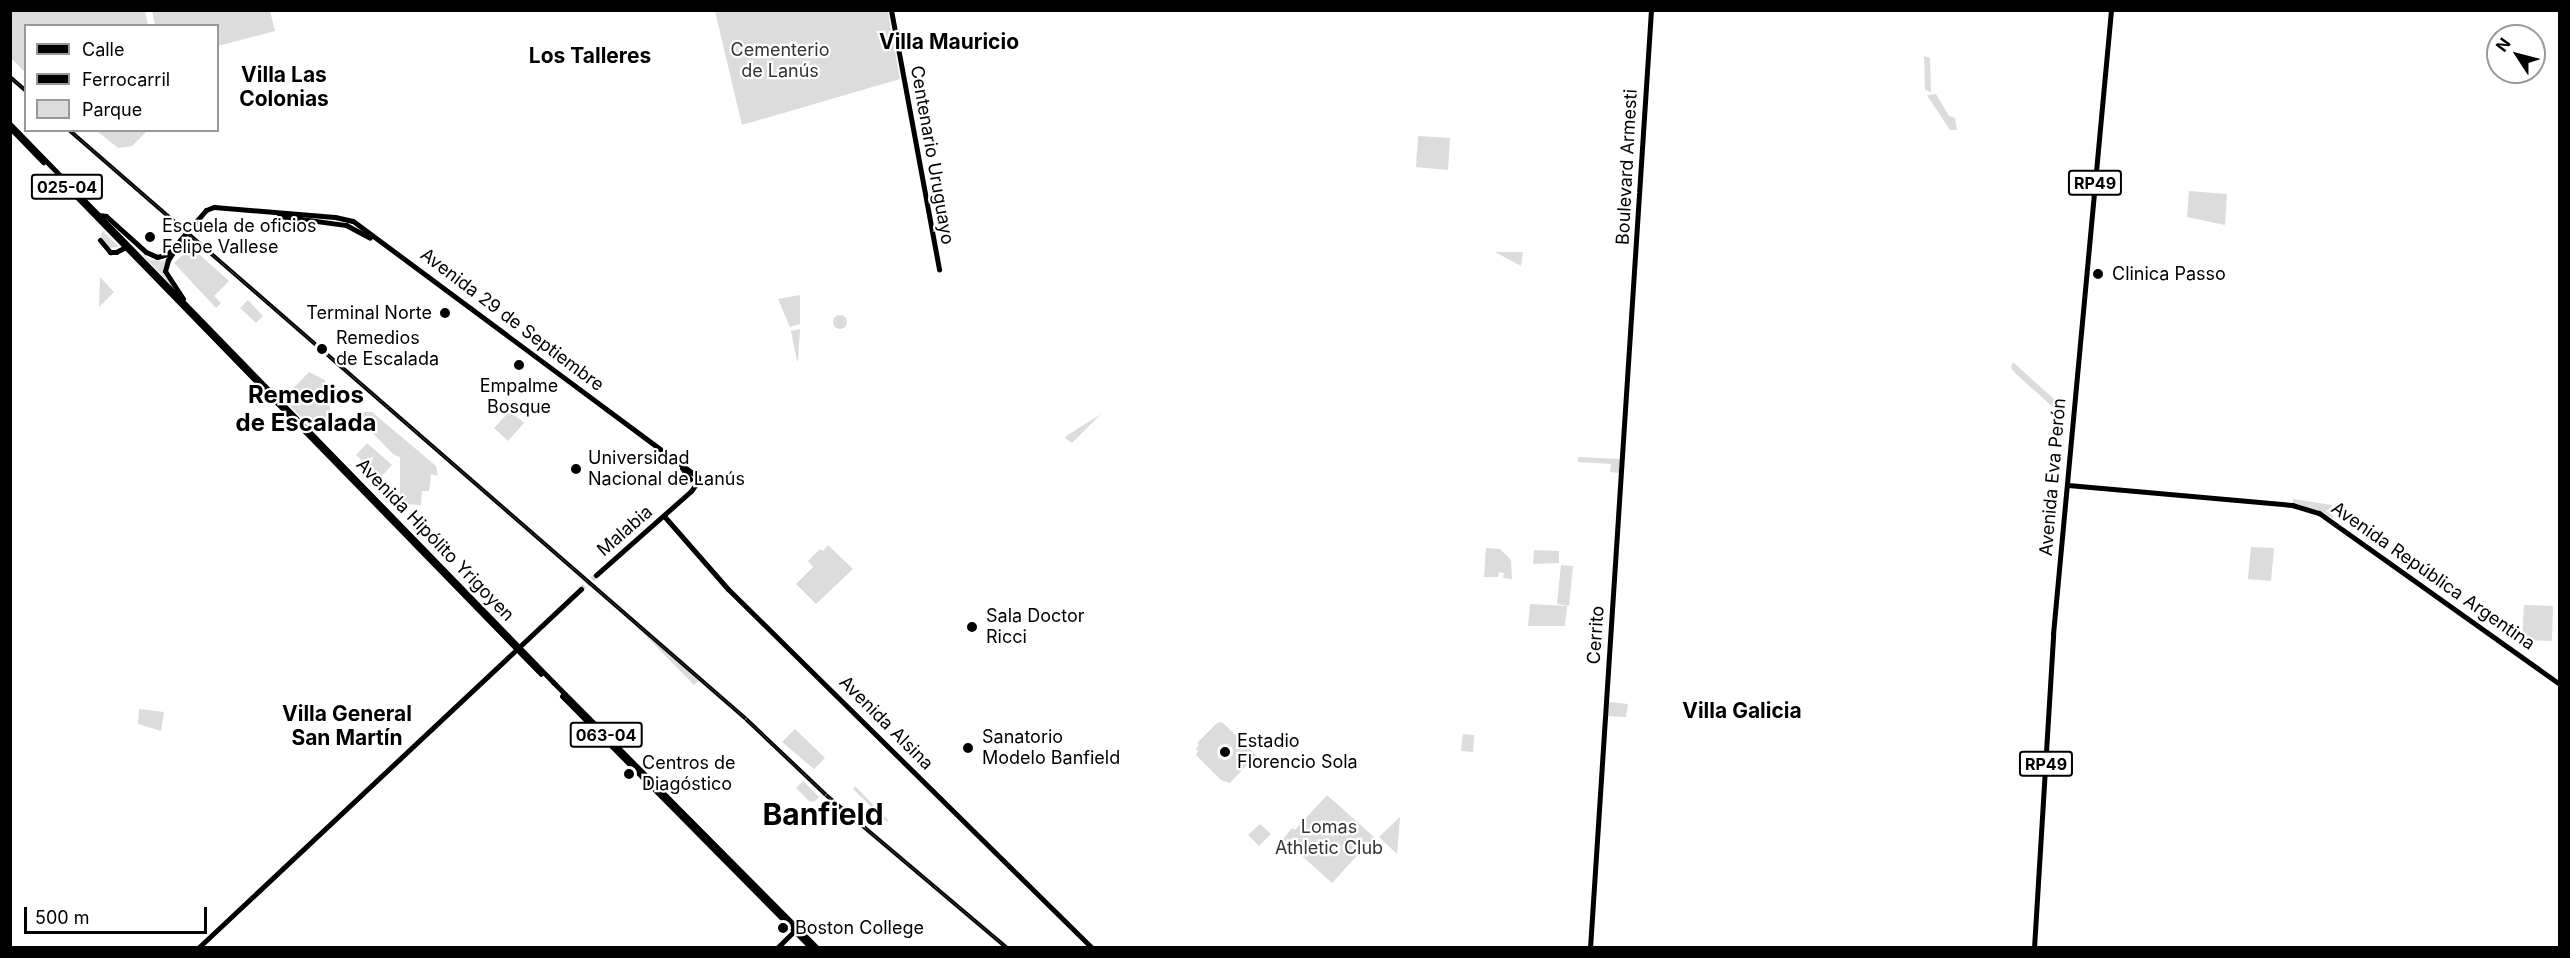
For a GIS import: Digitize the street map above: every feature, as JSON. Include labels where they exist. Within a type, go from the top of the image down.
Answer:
[{"type":"main road","name":"Centenario Uruguayo","points":[[891,10],[939,270]]},
{"type":"main road","name":"Boulevard Armesti","points":[[1632,325],[1651,10]]},
{"type":"main road","name":"Avenida Eva Perón","points":[[2034,948],[2057,609],[2111,10]]},
{"type":"main road","name":"025-04","points":[[10,124],[99,215],[106,216],[131,246]]},
{"type":"main road","name":"Avenida Hipólito Yrigoyen","points":[[10,129],[131,246],[518,649]]},
{"type":"main road","points":[[100,240],[108,251],[117,252],[131,246],[153,256],[165,255],[206,210],[214,207],[281,215]]},
{"type":"main road","points":[[131,246],[154,259],[165,258],[211,210],[281,215]]},
{"type":"main road","name":"Avenida 29 de Septiembre","points":[[281,215],[301,214],[353,222],[692,478]]},
{"type":"main road","name":"Avenida 29 de Septiembre","points":[[281,215],[351,226],[381,245],[692,478]]},
{"type":"main road","name":"Avenida Hipólito Yrigoyen","points":[[131,246],[518,649],[817,948]]},
{"type":"main road","points":[[172,253],[166,264],[165,274],[183,295],[183,300]]},
{"type":"main road","name":"Cerrito","points":[[1590,948],[1632,325]]},
{"type":"main road","points":[[686,495],[692,478]]},
{"type":"main road","name":"Malabia","points":[[596,575],[686,495],[697,482],[698,478],[692,478]]},
{"type":"main road","name":"Avenida República Argentina","points":[[2068,485],[2292,505],[2319,513],[2559,684]]},
{"type":"main road","name":"Avenida Alsina","points":[[663,517],[760,625],[1087,948]]},
{"type":"main road","name":"Avenida Alsina","points":[[663,517],[728,589],[1092,948]]},
{"type":"main road","points":[[198,948],[581,589]]},
{"type":"main road","name":"Avenida Hipólito Yrigoyen","points":[[796,929],[811,948]]},
{"type":"main road","points":[[777,948],[796,929]]},
{"type":"green space","points":[[10,11],[145,11],[148,24],[24,24],[24,71],[12,59]]},
{"type":"green space","points":[[152,11],[270,11],[275,31],[219,46],[219,24],[155,24]]},
{"type":"green space","name":"Cementerio de Lanús","points":[[715,11],[888,11],[900,79],[742,125]]},
{"type":"green space","points":[[1924,56],[1930,58],[1931,92],[1925,90]]},
{"type":"green space","points":[[1936,94],[1949,116],[1955,118],[1957,130],[1950,130],[1927,95]]},
{"type":"green space","points":[[98,132],[146,132],[132,146],[118,148]]},
{"type":"green space","points":[[1418,136],[1450,138],[1448,170],[1416,167]]},
{"type":"green space","points":[[2189,191],[2227,194],[2225,225],[2187,217]]},
{"type":"green space","points":[[102,231],[119,247],[108,248],[101,239]]},
{"type":"green space","points":[[135,247],[150,260],[166,261],[165,275],[175,289]]},
{"type":"green space","points":[[191,247],[229,281],[214,296],[221,303],[216,308],[174,263]]},
{"type":"green space","points":[[1495,252],[1523,252],[1521,266],[1506,258]]},
{"type":"green space","points":[[100,277],[114,292],[99,307]]},
{"type":"green space","points":[[800,295],[800,324],[790,327],[778,299]]},
{"type":"green space","points":[[248,300],[263,316],[256,323],[240,308]]},
{"type":"green space","points":[[840,315],[845,317],[847,322],[845,327],[840,329],[835,327],[833,322],[835,317]]},
{"type":"green space","points":[[800,329],[798,361],[797,361],[791,331]]},
{"type":"green space","points":[[2013,362],[2066,410],[2066,419],[2015,373],[2011,368]]},
{"type":"green space","points":[[309,372],[325,380],[331,415],[316,432],[283,399]]},
{"type":"green space","points":[[510,411],[524,423],[508,441],[494,428]]},
{"type":"green space","points":[[362,412],[372,412],[436,466],[438,476],[431,474],[429,491],[422,491],[421,505],[400,504],[400,457],[394,455],[359,419]]},
{"type":"green space","points":[[1101,414],[1072,443],[1065,438],[1066,436]]},
{"type":"green space","points":[[367,443],[392,465],[381,477],[356,455]]},
{"type":"green space","points":[[1578,457],[1621,459],[1620,473],[1610,472],[1611,464],[1578,462]]},
{"type":"green space","points":[[2293,499],[2332,505],[2333,518],[2293,504]]},
{"type":"green space","points":[[828,545],[853,569],[816,604],[796,584],[813,567],[808,561],[820,549],[823,551]]},
{"type":"green space","points":[[2251,547],[2274,548],[2271,581],[2248,579]]},
{"type":"green space","points":[[1486,548],[1500,549],[1511,560],[1512,579],[1503,578],[1504,573],[1499,572],[1498,577],[1484,577]]},
{"type":"green space","points":[[1534,550],[1559,551],[1559,563],[1533,564]]},
{"type":"green space","points":[[1561,565],[1573,566],[1569,606],[1557,604]]},
{"type":"green space","points":[[1530,604],[1567,606],[1565,626],[1528,626]]},
{"type":"green space","points":[[2524,605],[2553,606],[2552,641],[2522,640]]},
{"type":"green space","points":[[632,622],[666,652],[699,681],[694,685]]},
{"type":"green space","points":[[1609,702],[1628,704],[1626,717],[1608,716]]},
{"type":"green space","points":[[139,709],[164,712],[161,731],[138,724]]},
{"type":"green space","name":"Estadio Florencio Sola","points":[[1222,722],[1256,755],[1230,783],[1221,780],[1196,755],[1199,745],[1197,743],[1217,723]]},
{"type":"green space","points":[[795,729],[825,758],[814,769],[782,742]]},
{"type":"green space","points":[[1463,734],[1474,735],[1473,752],[1461,751]]},
{"type":"green space","points":[[803,781],[819,797],[814,802],[809,801],[796,788]]},
{"type":"green space","points":[[855,786],[888,820],[887,822],[853,789]]},
{"type":"green space","name":"Lomas Athletic Club","points":[[1327,795],[1374,837],[1332,883],[1283,839],[1292,828],[1295,830]]},
{"type":"green space","points":[[1400,817],[1397,854],[1379,837]]},
{"type":"green space","points":[[1260,824],[1271,834],[1259,846],[1248,835]]},
{"type":"tunnel","points":[[581,589],[596,575]]},
{"type":"railway","points":[[10,77],[24,89]]},
{"type":"railway","points":[[71,132],[746,719],[826,795],[1007,948]]},
{"type":"place","name":"Escuela de oficios Felipe Vallese","points":[[150,237]]},
{"type":"place","name":"Clinica Passo","points":[[2098,274]]},
{"type":"place","name":"Terminal Norte","points":[[445,313]]},
{"type":"place","name":"Remedios de Escalada","points":[[322,349]]},
{"type":"place","name":"Empalme Bosque","points":[[519,365]]},
{"type":"place","name":"Universidad Nacional de Lanús","points":[[576,469]]},
{"type":"place","name":"Sala Doctor Ricci","points":[[972,627]]},
{"type":"place","name":"Sanatorio Modelo Banfield","points":[[968,748]]},
{"type":"place","name":"Estadio Florencio Sola","points":[[1225,752]]},
{"type":"place","name":"Centros de Diagóstico","points":[[629,774]]},
{"type":"place","name":"Boston College","points":[[783,928]]},
{"type":"district","name":"Villa Mauricio","points":[[949,42]]},
{"type":"district","name":"Los Talleres","points":[[590,56]]},
{"type":"district","name":"Villa Las Colonias","points":[[284,87]]},
{"type":"district","name":"Remedios de Escalada","points":[[306,409]]},
{"type":"district","name":"Villa Galicia","points":[[1742,711]]},
{"type":"district","name":"Villa General San Martín","points":[[347,726]]},
{"type":"district","name":"Banfield","points":[[823,814]]}]
